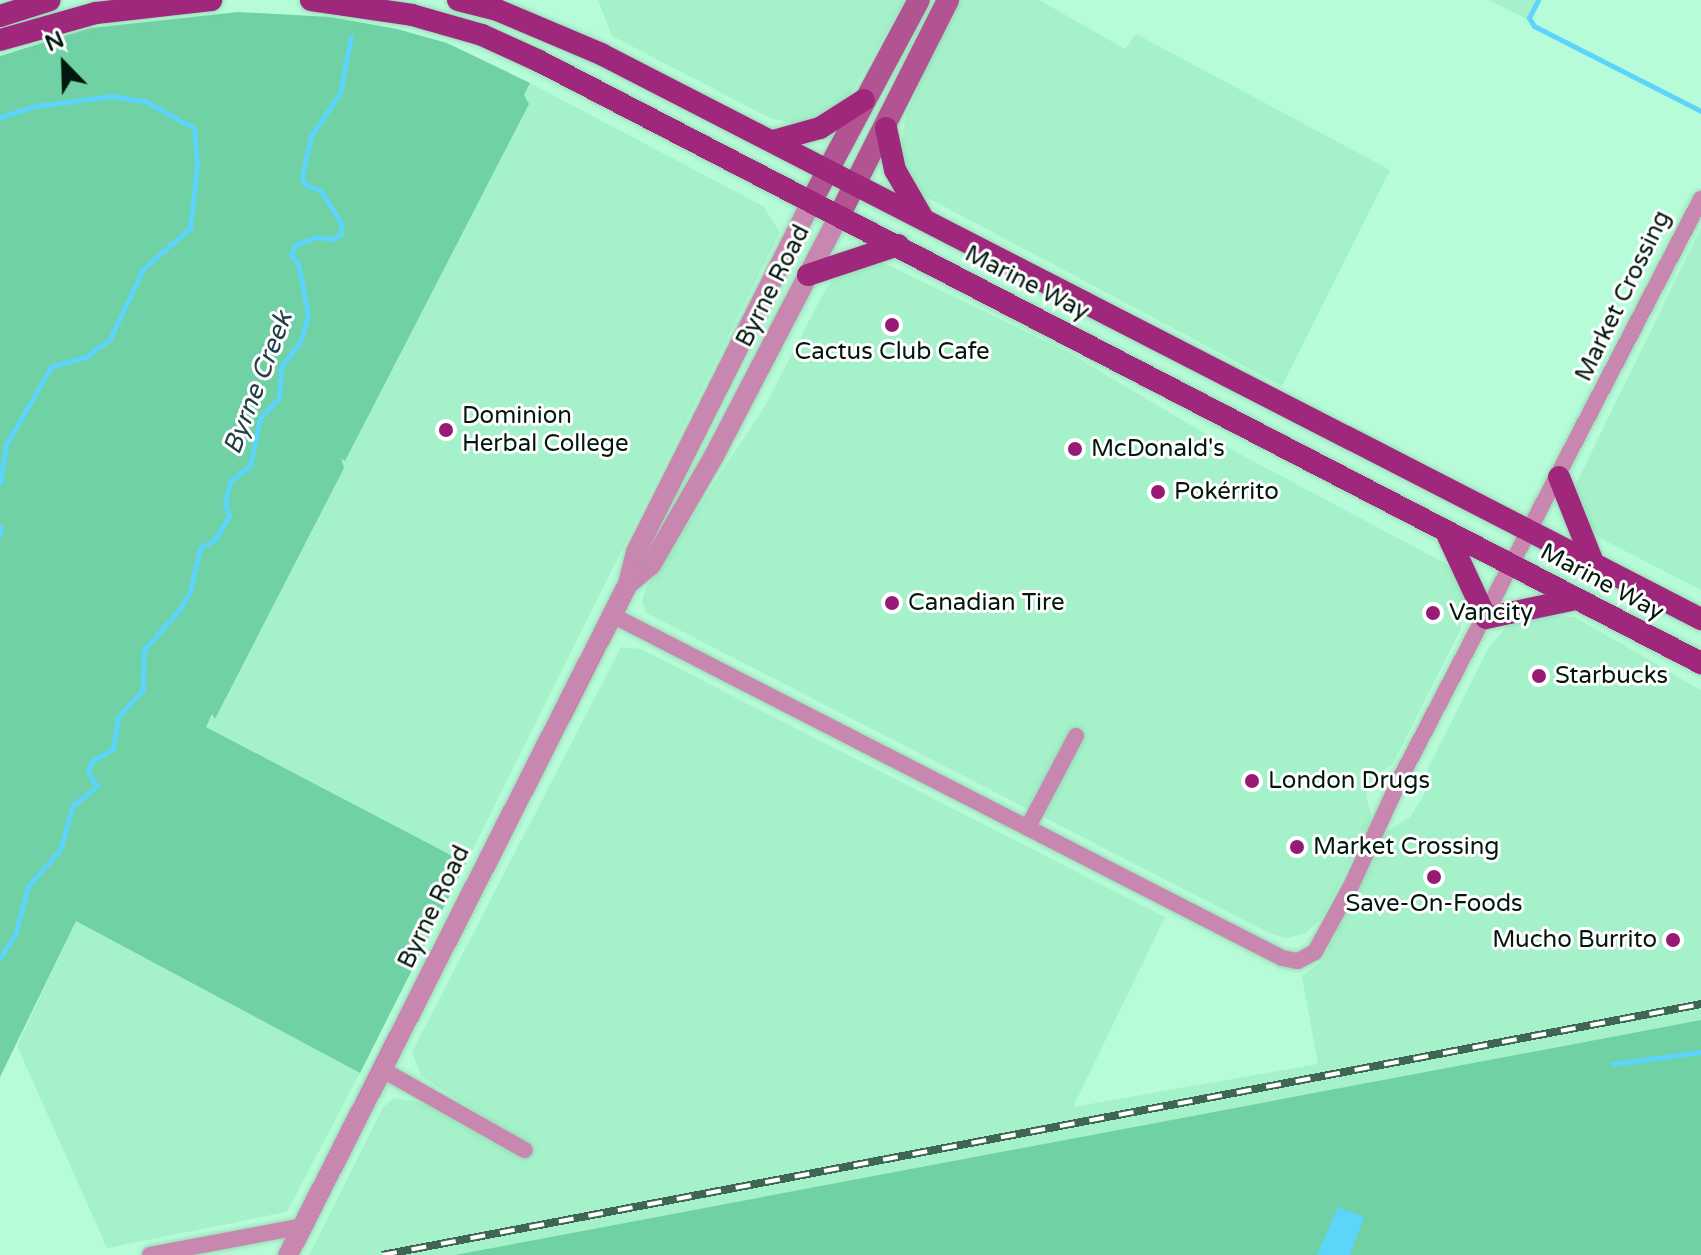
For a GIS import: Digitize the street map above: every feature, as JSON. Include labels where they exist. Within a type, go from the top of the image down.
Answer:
[{"type":"main road","points":[[0,16],[50,0]]},
{"type":"main road","points":[[0,40],[96,13],[211,0]]},
{"type":"main road","name":"Marine Way","points":[[311,0],[353,2],[482,35],[898,245],[1448,536],[1514,565],[1701,663]]},
{"type":"main road","name":"Marine Way","points":[[458,0],[497,10],[601,54],[1701,619]]},
{"type":"main road","name":"Byrne Road","points":[[811,202],[919,0]]},
{"type":"main road","name":"Byrne Road","points":[[839,216],[948,0]]},
{"type":"main road","points":[[773,141],[820,128],[864,100]]},
{"type":"main road","points":[[886,128],[895,170],[925,222]]},
{"type":"main road","points":[[808,275],[898,245]]},
{"type":"main road","points":[[1559,477],[1594,565]]},
{"type":"main road","points":[[1448,536],[1486,618],[1576,599]]},
{"type":"street","name":"Market Crossing","points":[[612,615],[1282,958],[1298,961],[1315,952],[1701,199]]},
{"type":"street","name":"Byrne Road","points":[[288,1255],[628,584],[636,552],[811,202]]},
{"type":"street","name":"Byrne Road","points":[[628,584],[651,565],[839,216]]},
{"type":"street","points":[[1028,827],[1076,736]]},
{"type":"street","points":[[381,1069],[525,1150]]},
{"type":"street","points":[[150,1255],[303,1226]]},
{"type":"shaded area","points":[[598,0],[905,0],[852,92],[828,115],[797,124],[770,118],[612,36]]},
{"type":"shaded area","points":[[957,0],[1039,0],[1125,49],[1136,34],[1390,170],[1282,386],[913,190],[900,154],[906,114]]},
{"type":"shaded area","points":[[1489,0],[1536,0],[1527,19]]},
{"type":"shaded area","points":[[238,12],[331,17],[397,29],[447,43],[530,83],[524,95],[529,104],[345,461],[341,458],[344,468],[215,719],[212,714],[206,727],[466,863],[360,1073],[76,921],[0,1077],[0,56],[90,28]]},
{"type":"shaded area","points":[[530,83],[763,206],[780,232],[466,863],[206,727]]},
{"type":"shaded area","points":[[1701,228],[1701,590],[1600,538],[1587,528],[1574,488]]},
{"type":"shaded area","name":"Market Crossing","points":[[880,261],[1066,351],[1236,452],[1454,568],[1465,597],[1460,631],[1392,765],[1374,776],[1366,795],[1372,819],[1322,918],[1306,933],[1286,938],[1271,934],[646,613],[642,601],[646,588],[766,404],[824,292],[838,274]]},
{"type":"shaded area","points":[[1538,615],[1575,617],[1701,690],[1701,1020],[455,1255],[309,1255],[383,1107],[394,1098],[424,1103],[523,1154],[528,1145],[421,1076],[412,1052],[621,647],[641,649],[1165,917],[1073,1107],[1318,1064],[1302,976],[1322,961],[1387,831],[1410,817],[1425,793],[1426,772],[1489,647],[1507,626]]},
{"type":"shaded area","points":[[76,920],[360,1073],[287,1212],[107,1248],[17,1046]]},
{"type":"shaded area","points":[[1701,1020],[1701,1255],[455,1255]]},
{"type":"water","points":[[1338,1207],[1364,1217],[1350,1255],[1317,1255]]},
{"type":"waterway","points":[[1538,0],[1529,18],[1534,26],[1701,111]]},
{"type":"waterway","name":"Byrne Creek","points":[[0,958],[15,935],[28,886],[60,850],[73,805],[97,786],[88,772],[91,762],[113,749],[118,717],[143,689],[144,650],[180,609],[190,592],[200,548],[215,540],[229,516],[225,503],[230,481],[250,466],[260,418],[279,398],[281,367],[301,340],[308,315],[298,263],[291,255],[295,245],[316,237],[333,239],[341,234],[341,223],[321,191],[306,185],[302,177],[311,136],[340,93],[351,36]]},
{"type":"waterway","points":[[0,117],[36,106],[112,96],[145,101],[194,128],[197,165],[190,228],[143,269],[110,339],[85,357],[51,367],[6,445],[0,484]]},
{"type":"waterway","points":[[0,527],[0,535]]},
{"type":"waterway","points":[[1612,1064],[1701,1052]]},
{"type":"railway","points":[[382,1255],[1701,1004]]},
{"type":"place","name":"Cactus Club Cafe","points":[[892,325]]},
{"type":"place","name":"Dominion Herbal College","points":[[446,430]]},
{"type":"place","name":"McDonald's","points":[[1075,449]]},
{"type":"place","name":"Pokérrito","points":[[1158,492]]},
{"type":"place","name":"Canadian Tire","points":[[892,603]]},
{"type":"place","name":"Vancity","points":[[1433,613]]},
{"type":"place","name":"Starbucks","points":[[1539,676]]},
{"type":"place","name":"London Drugs","points":[[1252,781]]},
{"type":"place","name":"Market Crossing","points":[[1297,847]]},
{"type":"place","name":"Save-On-Foods","points":[[1434,877]]},
{"type":"place","name":"Mucho Burrito","points":[[1673,940]]}]
